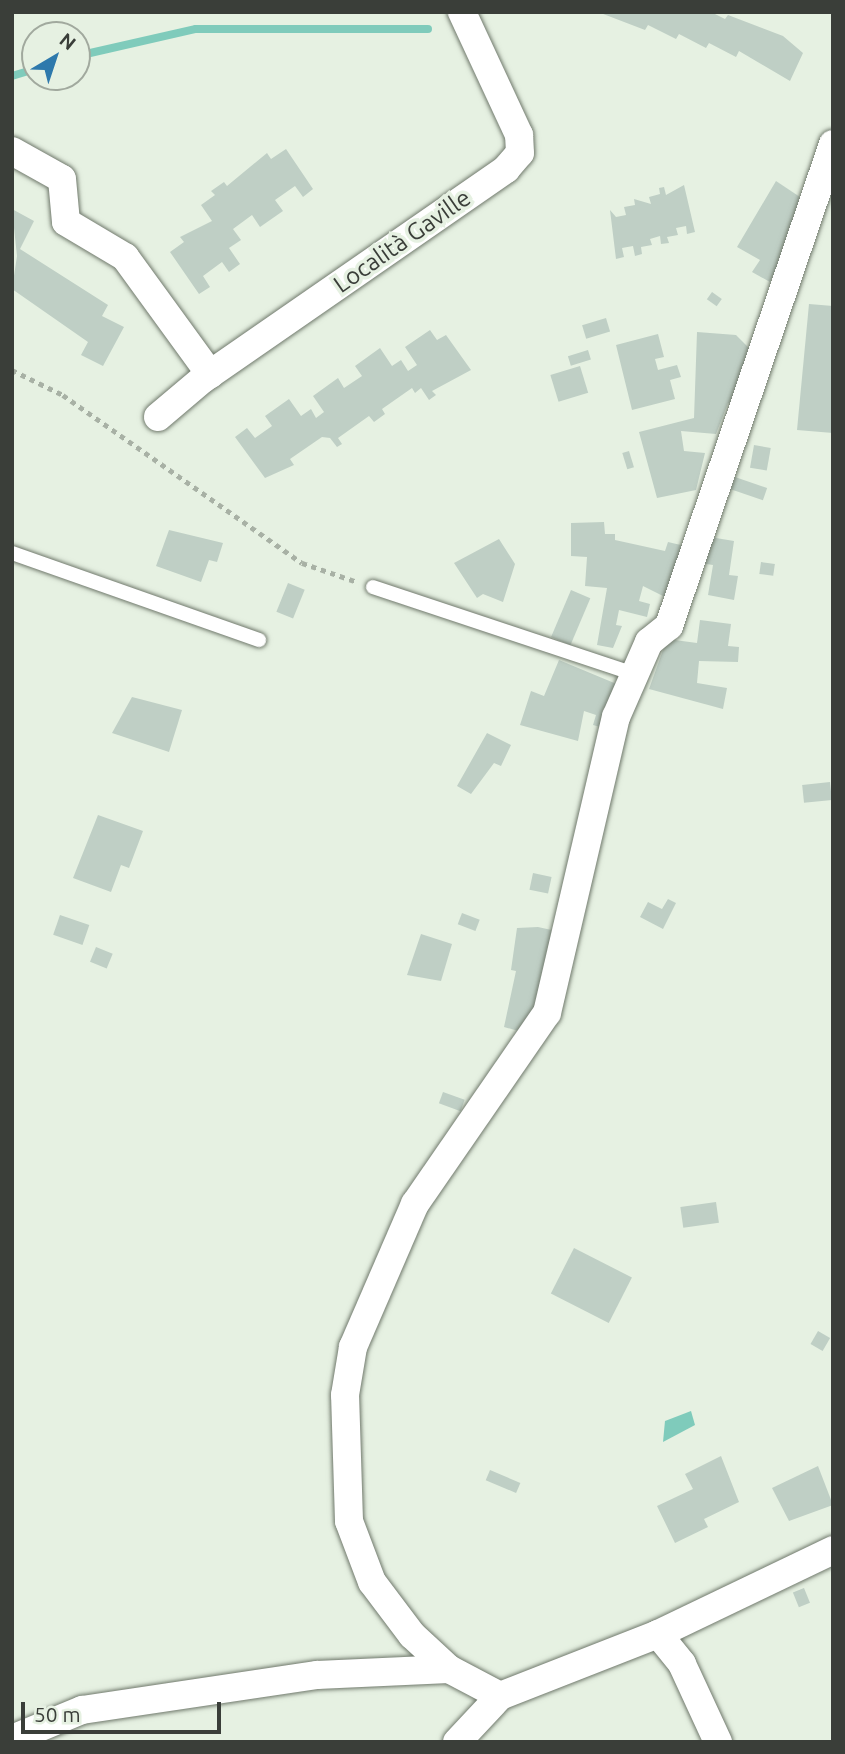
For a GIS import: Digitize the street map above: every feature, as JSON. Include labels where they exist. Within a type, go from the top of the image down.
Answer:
[{"type":"street","name":"Località Gaville","points":[[158,417],[210,374],[506,169],[520,153],[519,135],[462,12]]},
{"type":"street","points":[[500,1696],[449,1669],[412,1635],[372,1582],[349,1521],[345,1395],[353,1347],[415,1204],[547,1013],[616,717],[649,642],[669,626],[825,193],[833,144]]},
{"type":"street","points":[[12,151],[62,179],[66,222],[125,257],[210,374]]},
{"type":"street","points":[[457,1742],[500,1696],[658,1634],[833,1550]]},
{"type":"street","points":[[658,1634],[682,1664],[718,1742]]},
{"type":"street","points":[[12,1739],[82,1710],[317,1675],[449,1669]]},
{"type":"lane","points":[[12,553],[259,640]]},
{"type":"lane","points":[[373,587],[635,674]]},
{"type":"path","points":[[12,370],[63,395],[302,563],[373,587]]},
{"type":"water","points":[[691,1411],[695,1425],[663,1442],[665,1421]]},
{"type":"building","points":[[598,12],[711,12],[725,19],[728,15],[783,36],[803,53],[790,81],[739,51],[736,57],[709,43],[706,48],[679,34],[676,39],[648,25],[645,30]]},
{"type":"building","points":[[286,149],[313,189],[303,197],[295,186],[275,200],[283,211],[260,227],[252,215],[233,229],[241,240],[229,248],[240,264],[229,272],[222,262],[203,276],[210,287],[199,294],[170,252],[184,242],[180,237],[212,221],[201,205],[215,195],[211,191],[224,182],[227,186],[267,153],[271,159]]},
{"type":"building","points":[[776,181],[809,203],[770,282],[752,272],[760,260],[737,247]]},
{"type":"building","points":[[684,185],[695,232],[687,234],[686,226],[676,228],[678,235],[667,237],[669,243],[661,244],[660,236],[650,239],[652,245],[641,247],[642,254],[635,256],[633,246],[622,248],[624,257],[616,259],[610,210],[616,217],[626,215],[624,207],[635,205],[634,199],[651,204],[649,197],[660,194],[659,188],[664,187],[666,195]]},
{"type":"building","points":[[12,209],[34,221],[20,249],[108,305],[102,316],[124,327],[103,366],[81,355],[88,342],[12,289],[17,256]]},
{"type":"building","points":[[712,292],[722,299],[717,306],[707,299]]},
{"type":"building","points":[[809,304],[833,306],[833,433],[797,430]]},
{"type":"building","points":[[606,318],[610,331],[586,339],[582,325]]},
{"type":"building","points":[[430,330],[437,340],[446,335],[471,370],[432,391],[436,395],[429,400],[421,388],[415,393],[412,388],[382,409],[385,414],[374,422],[369,416],[338,438],[342,444],[337,447],[330,438],[322,437],[290,459],[294,465],[265,478],[235,437],[247,428],[255,438],[272,426],[265,416],[289,399],[301,416],[311,409],[316,418],[324,412],[313,396],[338,378],[344,388],[362,376],[355,366],[380,348],[392,366],[401,360],[408,371],[417,365],[405,347]]},
{"type":"building","points":[[697,332],[736,335],[750,349],[736,406],[728,403],[716,434],[681,431],[684,451],[705,453],[696,490],[657,498],[639,432],[694,418]]},
{"type":"building","points":[[658,334],[664,357],[655,359],[658,370],[677,365],[681,377],[670,380],[675,399],[632,410],[616,345]]},
{"type":"building","points":[[588,350],[591,360],[571,366],[568,356]]},
{"type":"building","points":[[580,366],[588,393],[559,402],[550,375]]},
{"type":"building","points":[[754,445],[771,448],[767,471],[750,468]]},
{"type":"building","points":[[629,451],[634,467],[627,469],[622,453]]},
{"type":"building","points":[[735,477],[767,488],[763,500],[731,489]]},
{"type":"building","points":[[604,522],[605,534],[615,534],[615,540],[665,551],[668,542],[685,546],[671,600],[643,586],[639,601],[650,604],[647,617],[619,610],[616,625],[622,626],[613,648],[597,645],[607,588],[585,586],[587,557],[571,556],[571,523]]},
{"type":"building","points":[[169,530],[223,543],[217,562],[209,560],[201,582],[156,566]]},
{"type":"building","points":[[704,536],[734,541],[729,575],[738,576],[734,600],[708,595],[713,565],[699,563]]},
{"type":"building","points":[[499,539],[515,564],[503,602],[483,594],[477,598],[454,563]]},
{"type":"building","points":[[761,562],[775,564],[773,576],[759,574]]},
{"type":"building","points":[[288,583],[305,590],[293,618],[276,612]]},
{"type":"building","points":[[571,590],[590,598],[570,645],[551,637]]},
{"type":"building","points":[[700,620],[731,624],[728,646],[739,647],[738,662],[699,661],[697,683],[727,688],[723,709],[649,689],[667,639],[697,643]]},
{"type":"building","points":[[559,660],[619,685],[607,729],[593,725],[596,715],[584,711],[578,741],[520,725],[531,691],[544,696]]},
{"type":"building","points":[[132,697],[182,710],[169,752],[112,733]]},
{"type":"building","points":[[487,733],[511,745],[501,766],[494,763],[471,794],[457,786]]},
{"type":"building","points":[[830,782],[832,800],[804,803],[802,785]]},
{"type":"building","points":[[98,815],[143,831],[129,868],[121,865],[111,892],[73,878]]},
{"type":"building","points":[[533,873],[552,877],[548,894],[529,890]]},
{"type":"building","points":[[668,899],[676,903],[663,929],[640,917],[648,902],[662,909]]},
{"type":"building","points":[[462,913],[480,920],[475,931],[458,924]]},
{"type":"building","points":[[60,915],[89,925],[82,945],[53,935]]},
{"type":"building","points":[[538,927],[556,931],[544,996],[522,1032],[504,1027],[516,971],[511,970],[517,928]]},
{"type":"building","points":[[421,934],[452,944],[441,981],[407,975]]},
{"type":"building","points":[[96,947],[113,954],[107,969],[90,962]]},
{"type":"building","points":[[443,1092],[465,1100],[461,1111],[439,1103]]},
{"type":"building","points":[[716,1202],[719,1223],[683,1228],[680,1207]]},
{"type":"building","points":[[574,1248],[632,1278],[609,1323],[551,1293]]},
{"type":"building","points":[[818,1331],[830,1338],[823,1351],[810,1344]]},
{"type":"building","points":[[721,1456],[739,1502],[704,1519],[708,1527],[675,1543],[657,1506],[693,1489],[685,1474]]},
{"type":"building","points":[[818,1466],[833,1505],[789,1521],[772,1488]]},
{"type":"building","points":[[490,1470],[520,1483],[516,1493],[486,1480]]},
{"type":"building","points":[[804,1588],[810,1603],[799,1607],[793,1592]]},
{"type":"waterway","points":[[91,53],[196,29],[428,29]]},
{"type":"waterway","points":[[12,76],[21,73]]}]
